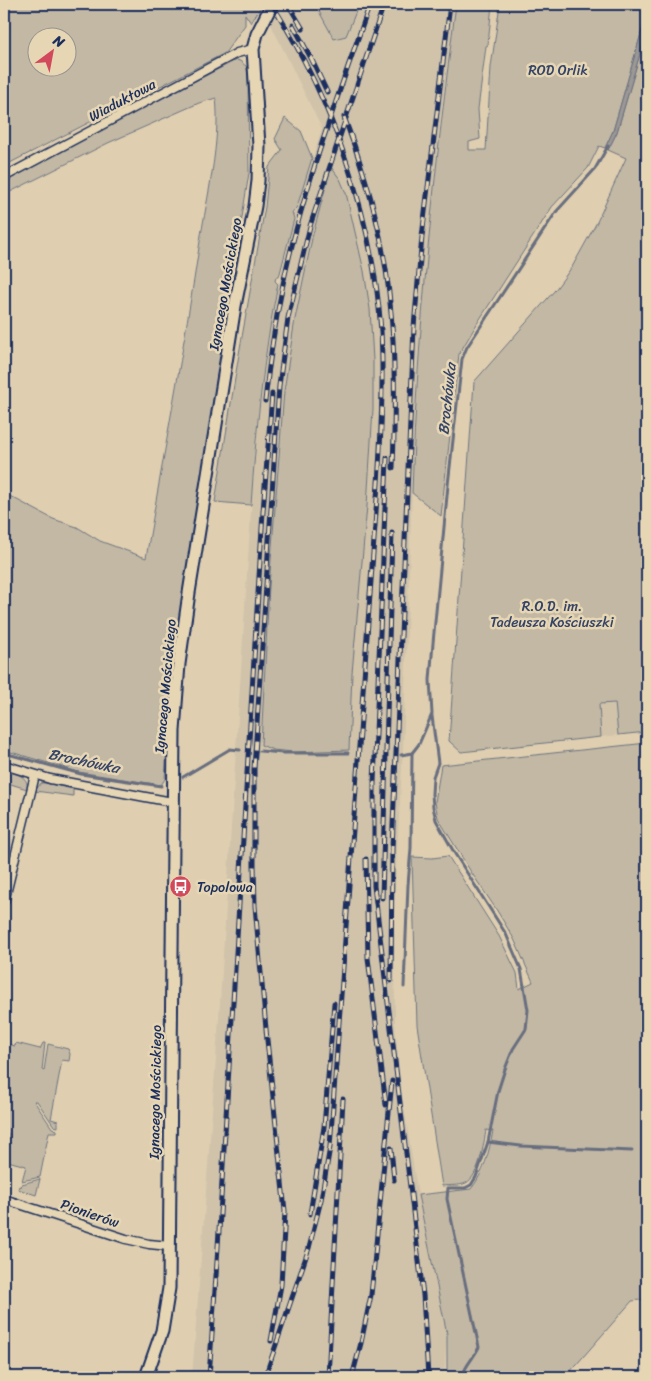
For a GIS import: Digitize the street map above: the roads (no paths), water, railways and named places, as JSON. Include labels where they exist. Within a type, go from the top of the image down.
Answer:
[{"type":"street","name":"Ignacego Mościckiego","points":[[146,1377],[162,1331],[169,1288],[172,802],[174,731],[179,664],[235,306],[258,181],[253,49],[257,34],[272,4]]},
{"type":"street","name":"Wiaduktowa","points":[[4,177],[237,53],[253,49]]},
{"type":"street","points":[[4,765],[36,775],[172,802]]},
{"type":"street","points":[[4,902],[36,775]]},
{"type":"street","name":"Pionierów","points":[[4,1199],[126,1239],[169,1246]]},
{"type":"waterway","name":"Brochówka","points":[[401,755],[412,753],[419,744],[432,714],[430,680],[433,643],[462,359],[467,347],[556,212],[595,169],[608,146]]},
{"type":"waterway","points":[[432,716],[438,763],[433,777],[432,794],[436,820],[455,854],[506,934],[521,969],[528,1010],[526,1029],[513,1049],[498,1091],[488,1142],[476,1177],[471,1185],[465,1188],[448,1188],[447,1199],[479,1347],[462,1377]]},
{"type":"waterway","name":"Brochówka","points":[[183,777],[230,749],[240,750]]},
{"type":"waterway","name":"Brochówka","points":[[260,751],[348,753]]},
{"type":"waterway","name":"Brochówka","points":[[4,753],[81,774],[161,786]]},
{"type":"waterway","points":[[404,987],[411,848],[412,753]]},
{"type":"waterway","points":[[488,1142],[521,1146],[632,1151]]},
{"type":"railway","points":[[265,1377],[309,1248],[321,1200],[330,1147],[377,498],[382,394],[382,352],[377,288],[359,203],[346,161],[314,80],[272,4]]},
{"type":"railway","points":[[288,4],[303,29]]},
{"type":"railway","points":[[265,401],[275,328],[291,248],[322,143],[370,4]]},
{"type":"railway","points":[[271,1341],[281,1285],[285,1211],[255,906],[254,769],[279,386],[288,318],[310,226],[384,4]]},
{"type":"railway","points":[[391,981],[392,849],[414,327],[422,237],[450,4]]},
{"type":"railway","points":[[293,25],[327,92]]},
{"type":"railway","points":[[344,117],[372,203],[387,277],[393,341],[393,468]]},
{"type":"railway","points":[[209,1377],[272,394]]},
{"type":"railway","points":[[387,458],[374,783],[374,886],[423,1295],[428,1377]]},
{"type":"railway","points":[[382,898],[392,533]]},
{"type":"railway","points":[[366,859],[368,958],[386,1105]]},
{"type":"railway","points":[[310,1214],[324,1127],[334,1003]]},
{"type":"railway","points":[[352,1377],[371,1295],[392,1081]]},
{"type":"railway","points":[[328,1377],[343,1099]]},
{"type":"railway","points":[[391,1148],[394,1180]]},
{"type":"place","name":"Topolowa","points":[[181,887]]},
{"type":"park label","name":"ROD Orlik","points":[[558,70]]},
{"type":"park label","name":"R.O.D. im. Tadeusza Kościuszki","points":[[552,614]]}]
